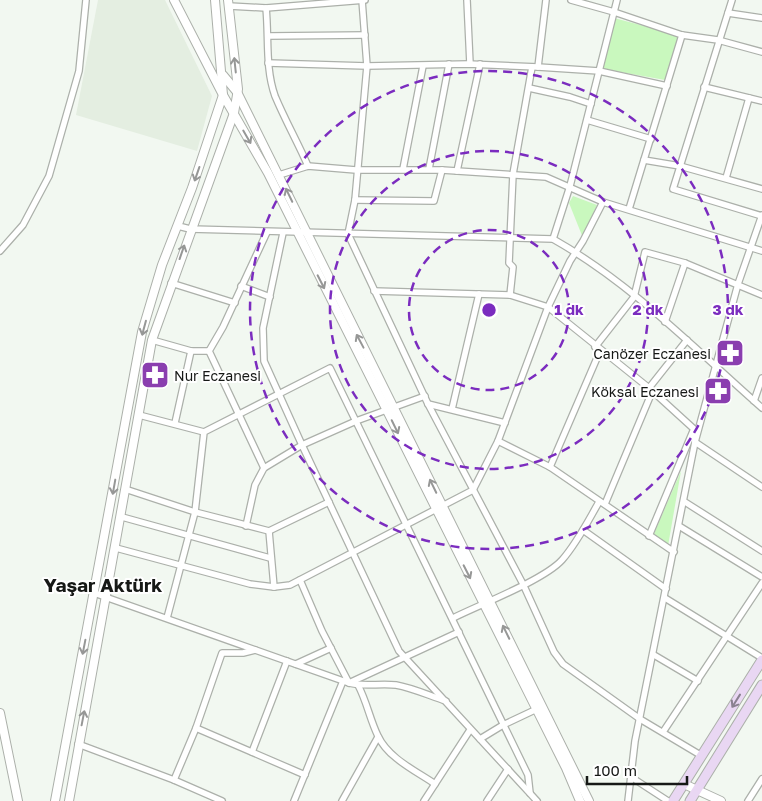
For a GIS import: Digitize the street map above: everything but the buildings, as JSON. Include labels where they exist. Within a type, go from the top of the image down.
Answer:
[{"type":"main road","points":[[675,798],[762,659]]},
{"type":"main road","points":[[690,801],[762,685]]},
{"type":"street","points":[[0,251],[23,225],[49,176],[79,71],[86,0]]},
{"type":"street","points":[[174,0],[223,95],[268,173],[297,232],[443,505],[487,601],[589,801]]},
{"type":"street","points":[[55,801],[142,332],[162,265],[178,226],[223,95],[223,75],[214,0]]},
{"type":"street","points":[[69,801],[78,744],[122,517],[125,489],[152,340],[190,229],[234,113],[237,92],[228,3],[241,3],[266,8],[363,0],[368,66],[354,200],[348,234],[374,292],[428,404],[523,584],[554,652],[563,664],[640,719],[702,756]]},
{"type":"street","points":[[467,0],[470,64]]},
{"type":"street","points":[[510,295],[513,267],[509,263],[512,174],[535,67],[546,0]]},
{"type":"street","points":[[571,0],[682,35],[718,40],[762,52]]},
{"type":"street","points":[[552,239],[570,186],[617,0]]},
{"type":"street","points":[[628,801],[640,719],[695,442],[738,284],[762,216],[673,189],[732,0]]},
{"type":"street","points":[[266,8],[269,36],[268,63],[275,95],[308,166]]},
{"type":"street","points":[[728,13],[762,18]]},
{"type":"street","points":[[269,36],[365,35]]},
{"type":"street","points":[[629,209],[682,35]]},
{"type":"street","points":[[268,63],[368,66],[480,64],[535,67],[599,71],[667,86]]},
{"type":"street","points":[[428,169],[449,64]]},
{"type":"street","points":[[458,171],[480,64]]},
{"type":"street","points":[[403,169],[424,66]]},
{"type":"street","points":[[223,75],[237,92],[308,233],[391,409],[436,511],[487,601]]},
{"type":"street","points":[[704,87],[762,101]]},
{"type":"street","points":[[529,88],[570,97],[591,104]]},
{"type":"street","points":[[726,178],[749,98]]},
{"type":"street","points":[[587,120],[650,139]]},
{"type":"street","points":[[644,160],[680,166],[762,189]]},
{"type":"street","points":[[279,175],[308,166],[356,170],[428,169],[546,177],[603,202],[762,251]]},
{"type":"street","points":[[354,200],[434,202],[442,170]]},
{"type":"street","points":[[116,548],[250,584],[274,588],[290,586],[473,490],[498,441],[548,307],[570,261],[603,202]]},
{"type":"street","points":[[178,226],[190,229],[283,233],[552,239],[576,253],[666,322],[762,408]]},
{"type":"street","points":[[209,351],[235,303],[241,286],[267,232]]},
{"type":"street","points":[[283,233],[263,328],[264,361],[278,393],[352,553],[403,656],[448,702],[470,730],[537,801]]},
{"type":"street","points":[[550,467],[597,349],[634,297],[645,252],[685,263],[762,295]]},
{"type":"street","points":[[666,322],[685,263]]},
{"type":"street","points":[[171,283],[235,303]]},
{"type":"street","points":[[241,286],[270,297]]},
{"type":"street","points":[[374,292],[510,295],[548,307],[597,349],[650,390],[694,429],[695,442]]},
{"type":"street","points":[[452,409],[479,294]]},
{"type":"street","points":[[152,340],[191,350],[209,351]]},
{"type":"street","points":[[453,618],[523,584],[561,561],[602,503],[650,390],[686,340]]},
{"type":"street","points":[[175,423],[191,350]]},
{"type":"street","points":[[209,351],[264,468]]},
{"type":"street","points":[[139,415],[204,432],[330,368],[528,775],[530,793]]},
{"type":"street","points":[[754,401],[762,378]]},
{"type":"street","points":[[246,526],[256,485],[264,468],[302,445],[356,421],[425,396]]},
{"type":"street","points":[[428,404],[504,423]]},
{"type":"street","points":[[650,536],[694,429]]},
{"type":"street","points":[[167,618],[195,512],[204,432]]},
{"type":"street","points":[[498,441],[550,467],[674,552]]},
{"type":"street","points":[[695,442],[762,487]]},
{"type":"street","points":[[125,489],[195,512],[269,531],[329,502]]},
{"type":"street","points":[[684,502],[762,551]]},
{"type":"street","points":[[122,517],[188,537],[270,558]]},
{"type":"street","points":[[679,526],[762,577]]},
{"type":"street","points":[[583,530],[666,589]]},
{"type":"street","points":[[269,531],[274,588]]},
{"type":"street","points":[[300,580],[346,682]]},
{"type":"street","points":[[663,732],[762,583]]},
{"type":"street","points":[[94,593],[346,682],[358,685],[377,683],[399,686],[448,702]]},
{"type":"street","points":[[665,598],[762,659]]},
{"type":"street","points":[[294,801],[346,682],[460,632]]},
{"type":"street","points":[[296,664],[331,648]]},
{"type":"street","points":[[174,780],[196,728],[222,652],[243,653],[255,650]]},
{"type":"street","points":[[654,655],[698,681]]},
{"type":"street","points":[[252,752],[287,661]]},
{"type":"street","points":[[358,685],[367,702],[378,737],[390,753],[435,784]]},
{"type":"street","points":[[480,739],[503,725],[540,708]]},
{"type":"street","points":[[540,708],[580,801]]},
{"type":"street","points":[[0,713],[18,801]]},
{"type":"street","points":[[196,728],[305,775]]},
{"type":"street","points":[[424,801],[470,730]]},
{"type":"street","points":[[342,801],[378,737]]},
{"type":"street","points":[[78,744],[174,780],[222,801]]},
{"type":"street","points":[[487,801],[508,769]]},
{"type":"street","points":[[631,777],[668,801]]},
{"type":"street","points":[[748,801],[762,779]]},
{"type":"street","points":[[684,784],[721,801]]},
{"type":"street","points":[[675,798],[690,801]]},
{"type":"shaded area","points":[[98,0],[165,0],[212,96],[197,151],[76,115]]},
{"type":"green space","points":[[610,17],[679,35],[665,80],[598,68]]},
{"type":"green space","points":[[573,196],[597,205],[583,238],[569,203]]},
{"type":"green space","points":[[681,471],[668,546],[653,536]]},
{"type":"place","name":"Canözer Eczanesi","points":[[730,353]]},
{"type":"place","name":"Nur Eczanesi","points":[[155,375]]},
{"type":"place","name":"Köksal Eczanesi","points":[[718,391]]},
{"type":"district","name":"Yaşar Aktürk","points":[[103,584]]}]
